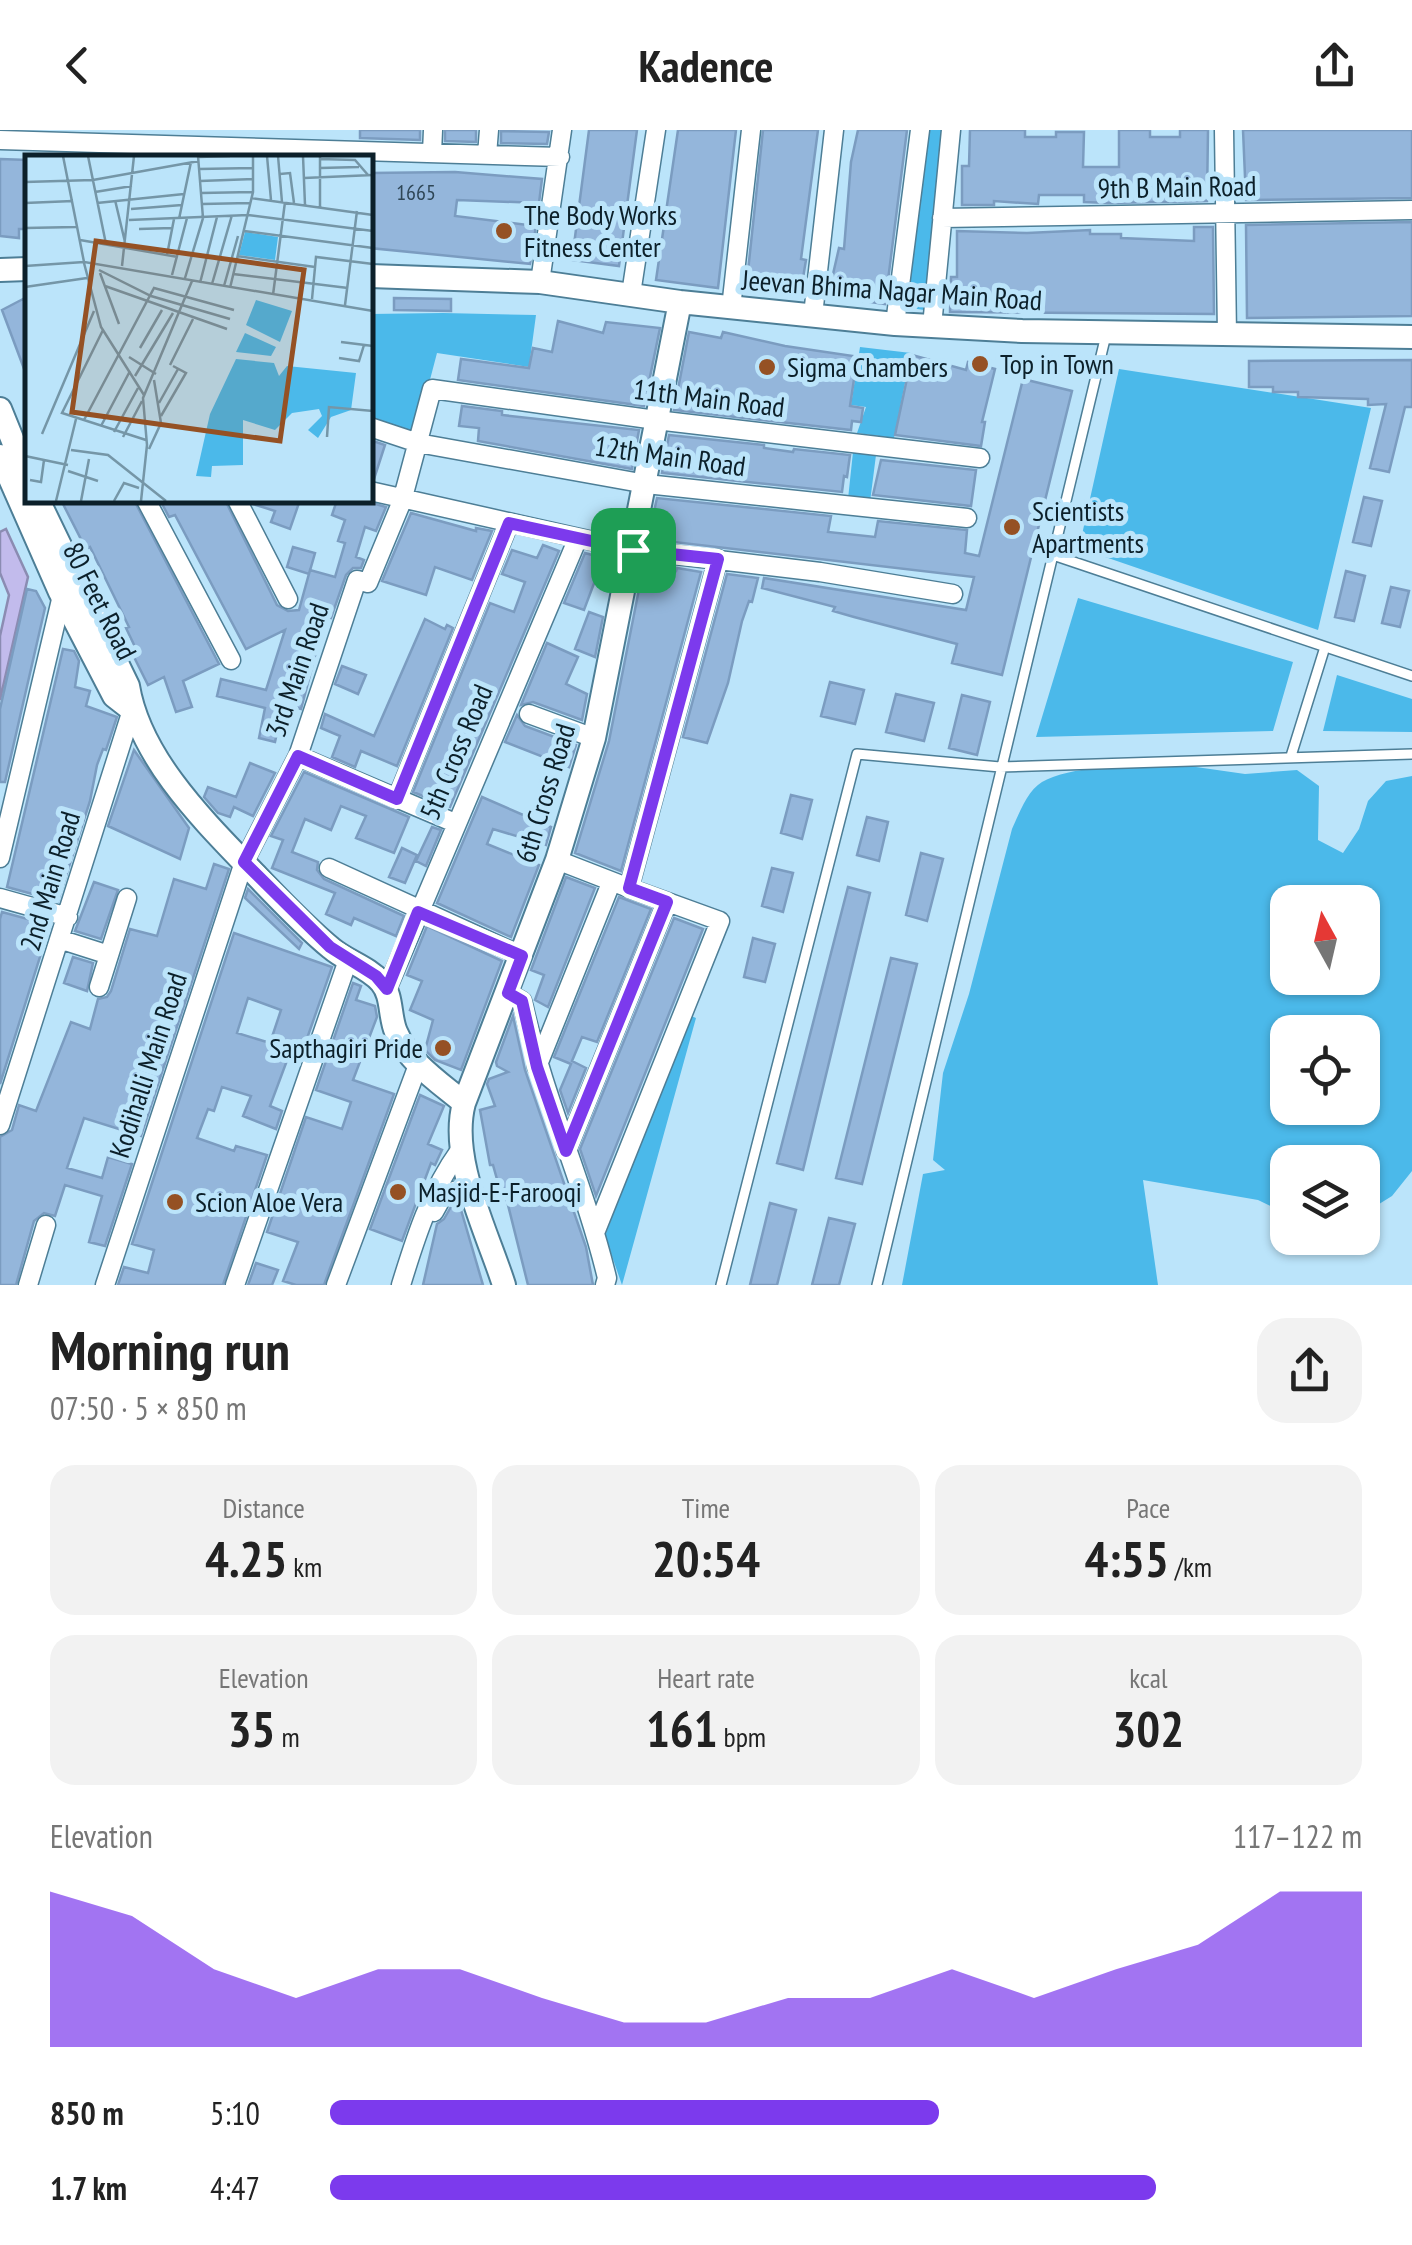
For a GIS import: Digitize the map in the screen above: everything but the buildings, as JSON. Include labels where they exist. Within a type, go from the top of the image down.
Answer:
[{"type":"street","points":[[322,150],[324,130]]},
{"type":"street","points":[[374,152],[376,130]]},
{"type":"street","points":[[432,153],[433,130]]},
{"type":"street","points":[[487,155],[489,130]]},
{"type":"street","points":[[540,282],[562,130]]},
{"type":"street","points":[[631,294],[656,130]]},
{"type":"street","points":[[731,308],[751,130]]},
{"type":"street","points":[[813,314],[834,130]]},
{"type":"street","points":[[895,324],[920,130]]},
{"type":"street","points":[[932,326],[952,130]]},
{"type":"street","points":[[1224,130],[1227,335]]},
{"type":"street","points":[[0,140],[72,136],[272,139],[322,150],[560,158]]},
{"type":"street","points":[[916,158],[945,191]]},
{"type":"street","name":"9th B Main Road","points":[[942,218],[1412,210]]},
{"type":"street","points":[[0,270],[25,272]]},
{"type":"street","name":"Jeevan Bhima Nagar Main Road","points":[[372,276],[540,282],[680,302],[895,324],[1107,333],[1412,337]]},
{"type":"street","name":"6th Cross Road","points":[[504,1285],[460,1150],[460,1126],[464,1104],[557,860],[594,738],[680,302]]},
{"type":"street","name":"11th Main Road","points":[[432,390],[980,458]]},
{"type":"street","name":"3rd Main Road","points":[[244,862],[298,756],[357,580],[368,583],[402,501],[432,390]]},
{"type":"street","name":"80 Feet Road","points":[[0,409],[16,482]]},
{"type":"street","name":"12th Main Road","points":[[372,428],[418,442],[646,484],[968,518]]},
{"type":"street","name":"80 Feet Road","points":[[0,456],[16,482]]},
{"type":"street","points":[[372,492],[633,550],[952,594]]},
{"type":"street","name":"80 Feet Road","points":[[26,502],[66,583],[114,696],[132,710],[180,792],[302,922],[348,960],[376,976],[387,989]]},
{"type":"street","name":"80 Feet Road","points":[[39,502],[66,583]]},
{"type":"street","points":[[147,502],[232,660]]},
{"type":"street","points":[[238,502],[288,598]]},
{"type":"street","points":[[397,799],[509,523]]},
{"type":"street","name":"5th Cross Road","points":[[387,989],[578,538]]},
{"type":"street","points":[[537,1067],[620,885],[718,559]]},
{"type":"street","points":[[0,858],[66,583]]},
{"type":"street","name":"2nd Main Road","points":[[0,1124],[62,940],[132,710]]},
{"type":"street","points":[[529,714],[594,738]]},
{"type":"street","points":[[298,756],[455,823]]},
{"type":"street","points":[[557,860],[720,921],[595,1233]]},
{"type":"street","name":"Kodihalli Main Road","points":[[104,1285],[244,862]]},
{"type":"street","points":[[329,868],[418,912],[522,956]]},
{"type":"street","points":[[0,898],[68,917]]},
{"type":"street","points":[[99,987],[127,898]]},
{"type":"street","points":[[566,1151],[667,902]]},
{"type":"street","points":[[62,940],[109,954]]},
{"type":"street","points":[[235,1285],[348,960]]},
{"type":"street","points":[[387,989],[396,1032],[418,1065],[464,1104]]},
{"type":"street","points":[[508,993],[522,1001],[537,1067],[595,1233],[607,1278],[604,1285]]},
{"type":"street","points":[[336,1285],[418,1065]]},
{"type":"street","points":[[402,1285],[422,1218],[441,1176],[460,1150]]},
{"type":"street","points":[[413,1285],[439,1198],[472,1186]]},
{"type":"street","points":[[28,1285],[46,1225]]},
{"type":"lane","points":[[877,1285],[1107,333]]},
{"type":"lane","points":[[1053,554],[1412,676]]},
{"type":"lane","points":[[1291,756],[1325,647]]},
{"type":"lane","points":[[721,1285],[856,754],[1000,767],[1412,754]]},
{"type":"shaded area","points":[[929,130],[945,130],[924,310],[904,307]]},
{"type":"shaded area","points":[[372,314],[536,315],[529,367],[437,353],[416,433],[372,418]]},
{"type":"shaded area","points":[[860,347],[911,353],[894,438],[857,433],[866,407],[851,405]]},
{"type":"shaded area","points":[[1119,369],[1371,408],[1318,630],[1079,548]]},
{"type":"shaded area","points":[[853,452],[876,455],[870,502],[848,499]]},
{"type":"shaded area","points":[[6,529],[28,577],[0,700],[0,636],[9,595],[0,573],[0,532]]},
{"type":"shaded area","points":[[1078,598],[1293,662],[1273,731],[1036,737]]},
{"type":"shaded area","points":[[1337,675],[1412,699],[1412,732],[1323,731]]},
{"type":"shaded area","points":[[1161,762],[1245,774],[1297,770],[1319,786],[1318,840],[1343,853],[1359,829],[1368,801],[1386,781],[1412,776],[1412,1171],[1392,1196],[1380,1203],[1380,1145],[1270,1145],[1270,1206],[1258,1200],[1143,1180],[1158,1285],[902,1285],[923,1174],[945,1170],[933,1160],[943,1073],[969,994],[1012,829],[1037,786],[1083,770]]},
{"type":"shaded area","points":[[689,1015],[696,1018],[622,1285],[605,1236]]},
{"type":"place","name":"The Body Works Fitness Center","points":[[504,231]]},
{"type":"place","name":"Top in Town","points":[[980,364]]},
{"type":"place","name":"Sigma Chambers","points":[[767,367]]},
{"type":"place","name":"Scientists Apartments","points":[[1012,527]]},
{"type":"place","name":"Sapthagiri Pride","points":[[443,1048]]},
{"type":"place","name":"Masjid-E-Farooqi","points":[[398,1192]]},
{"type":"place","name":"Scion Aloe Vera","points":[[175,1202]]},
{"type":"route","points":[[509,523],[633,550],[718,559],[629,888],[667,902],[566,1151],[537,1067],[522,1001],[508,993],[522,956],[418,912],[387,989],[376,976],[340,955],[296,917],[244,862],[298,756],[397,799],[509,523]]}]
